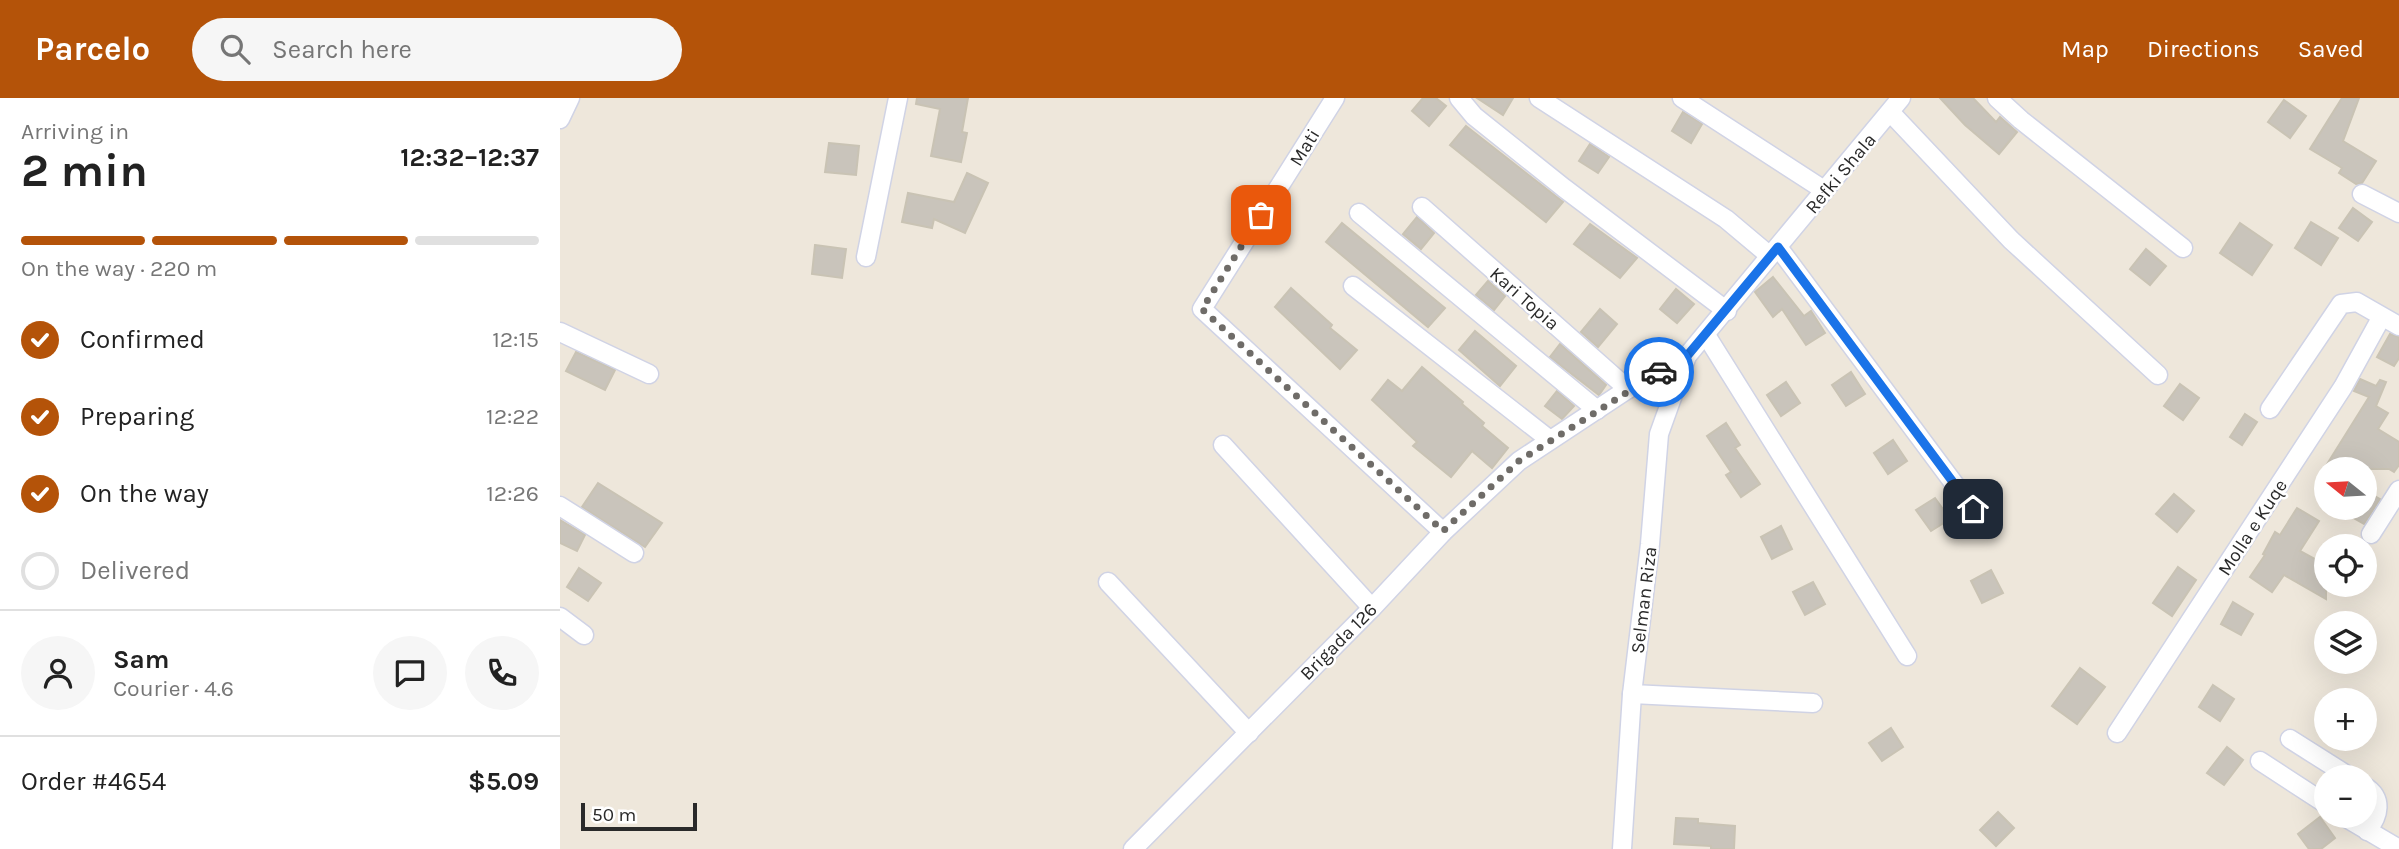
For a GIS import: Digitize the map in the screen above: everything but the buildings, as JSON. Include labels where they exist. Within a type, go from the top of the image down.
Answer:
[{"type":"street","points":[[560,119],[570,98]]},
{"type":"street","points":[[866,257],[898,98]]},
{"type":"street","name":"Mati","points":[[1335,98],[1202,309],[1443,531]]},
{"type":"street","points":[[1459,98],[1474,116],[1554,180],[1727,311]]},
{"type":"street","points":[[1539,98],[1774,251],[1973,509]]},
{"type":"street","points":[[1682,98],[1824,190]]},
{"type":"street","points":[[1997,98],[2183,248]]},
{"type":"street","points":[[1896,105],[2011,240],[2158,375]]},
{"type":"street","name":"Refki Shala","points":[[1687,356],[1896,105]]},
{"type":"street","points":[[2362,194],[2399,213]]},
{"type":"street","name":"Kari Topia","points":[[1422,207],[1628,389]]},
{"type":"street","points":[[1359,213],[1597,410]]},
{"type":"street","points":[[1353,286],[1549,440]]},
{"type":"street","points":[[2270,409],[2341,304],[2357,302],[2399,326]]},
{"type":"street","name":"Molla e Kuqe","points":[[2117,733],[2343,387],[2381,318]]},
{"type":"street","points":[[560,332],[649,374]]},
{"type":"street","points":[[1706,335],[1907,656]]},
{"type":"street","name":"Brigada 126","points":[[1133,849],[1372,608],[1443,531],[1519,461],[1628,389],[1687,356]]},
{"type":"street","name":"Selman Riza","points":[[1622,849],[1632,694],[1650,544],[1659,434],[1687,356]]},
{"type":"street","points":[[1223,445],[1372,608]]},
{"type":"street","points":[[2371,534],[2399,490]]},
{"type":"street","points":[[560,506],[634,553]]},
{"type":"street","points":[[1108,582],[1249,733]]},
{"type":"street","points":[[560,617],[584,635]]},
{"type":"street","points":[[1632,694],[1813,703]]},
{"type":"street","points":[[2290,739],[2331,765]]},
{"type":"street","points":[[2260,761],[2314,796]]},
{"type":"street","points":[[2362,828],[2399,849]]},
{"type":"way so far","points":[[1261,215],[1202,309],[1443,531],[1519,461],[1628,389],[1659,372]]},
{"type":"route","points":[[1659,372],[1687,356],[1778,247],[1973,509]]}]
